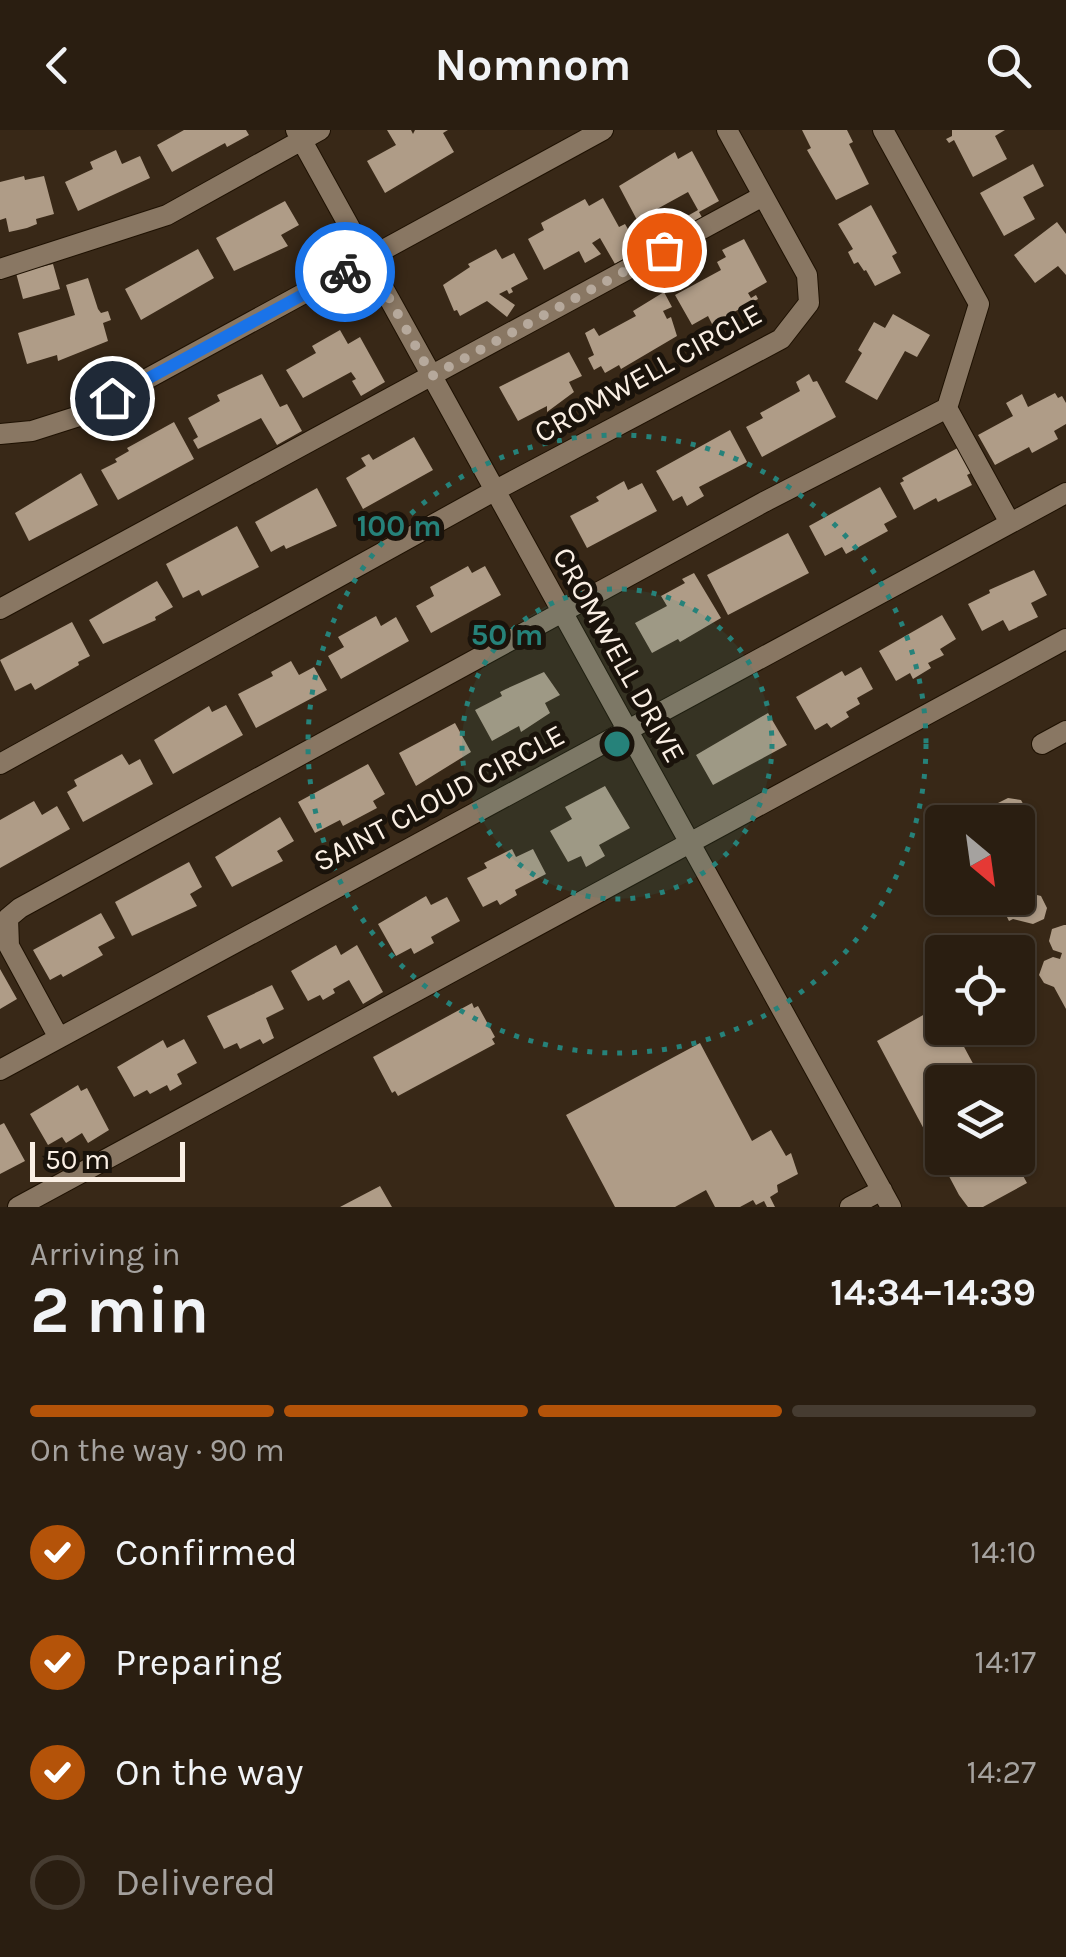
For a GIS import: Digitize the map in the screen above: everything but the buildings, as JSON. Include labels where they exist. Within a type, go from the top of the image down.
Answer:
[{"type":"street","points":[[0,434],[32,431],[78,416],[603,130]]},
{"type":"street","name":"CROMWELL CIRCLE","points":[[494,491],[780,339],[809,303],[807,275],[727,130]]},
{"type":"street","points":[[883,130],[979,304],[947,408],[1010,524]]},
{"type":"street","points":[[0,269],[167,214],[306,133]]},
{"type":"street","name":"CROMWELL DRIVE","points":[[306,133],[367,258],[494,491],[887,1198]]},
{"type":"street","points":[[0,608],[763,196]]},
{"type":"street","points":[[58,1038],[9,946],[8,918],[20,908],[764,502],[947,408]]},
{"type":"street","points":[[0,764],[494,491]]},
{"type":"street","name":"SAINT CLOUD CIRCLE","points":[[0,1070],[1066,494]]},
{"type":"street","points":[[18,1207],[1066,639]]},
{"type":"street","points":[[1042,744],[1066,731]]},
{"type":"street","points":[[850,1207],[887,1198]]},
{"type":"way so far","points":[[345,272],[367,258],[432,376],[664,250]]},
{"type":"route","points":[[112,398],[345,272]]}]
